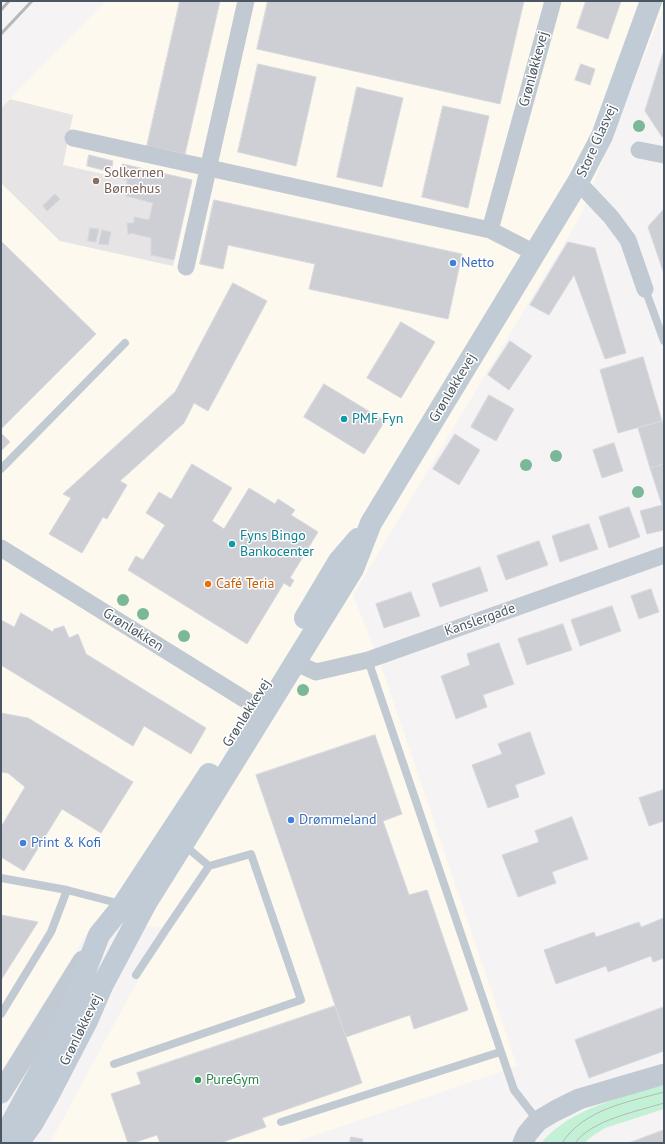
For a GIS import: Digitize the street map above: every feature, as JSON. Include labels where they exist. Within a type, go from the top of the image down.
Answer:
[{"type":"main road","name":"Store Glasvej","points":[[578,182],[602,136],[651,1]]},
{"type":"main road","name":"Grønløkkevej","points":[[18,1143],[32,1124],[87,1021],[103,984],[131,910],[183,815],[259,708],[296,662],[352,569],[372,523],[578,182]]},
{"type":"main road","name":"Grønløkkevej","points":[[99,935],[131,910],[146,903],[183,844],[339,562],[372,523]]},
{"type":"main road","points":[[2,1143],[63,1030],[99,935]]},
{"type":"street","points":[[186,267],[246,1]]},
{"type":"street","name":"Grønløkkevej","points":[[490,230],[553,1]]},
{"type":"street","points":[[74,138],[490,230],[535,253]]},
{"type":"street","points":[[639,150],[664,155]]},
{"type":"street","name":"Store Glasvej","points":[[578,182],[611,217],[628,240],[645,289]]},
{"type":"street","name":"Grønløkken","points":[[2,550],[259,708]]},
{"type":"street","name":"Kanslergade","points":[[296,662],[316,672],[368,660],[664,555]]},
{"type":"street","name":"Grønløkkevej","points":[[1,1094],[99,935]]},
{"type":"street","points":[[523,1143],[527,1134],[538,1121],[579,1099],[664,1074]]},
{"type":"lane","points":[[645,289],[664,341]]},
{"type":"lane","points":[[1,469],[125,343]]},
{"type":"lane","points":[[368,660],[514,1090],[538,1121]]},
{"type":"lane","points":[[183,844],[209,866]]},
{"type":"lane","points":[[114,1064],[302,1000],[251,854],[209,866],[136,975]]},
{"type":"lane","points":[[1,878],[67,890],[131,910]]},
{"type":"lane","points":[[1,1014],[51,932],[67,890]]},
{"type":"lane","points":[[281,1122],[500,1052]]},
{"type":"shaded area","points":[[106,1],[664,1],[664,7],[580,217],[353,595],[383,671],[517,1066],[293,1143],[59,1143],[51,1141],[166,928],[94,922],[1,1071],[1,108]]},
{"type":"shaded area","name":"Solkernen Børnehus","points":[[10,99],[73,115],[63,165],[120,178],[123,164],[192,180],[173,266],[60,241],[1,183],[1,108]]},
{"type":"green space","points":[[664,1085],[664,1109],[605,1128],[584,1143],[541,1143],[553,1131],[582,1112],[615,1099]]},
{"type":"building","points":[[180,1],[220,1],[185,154],[147,146]]},
{"type":"building","points":[[268,1],[524,1],[500,104],[257,49]]},
{"type":"building","points":[[586,1],[621,1],[608,39],[577,28]]},
{"type":"building","points":[[664,50],[664,137],[662,137],[645,111]]},
{"type":"building","points":[[258,64],[316,77],[296,166],[238,152]]},
{"type":"building","points":[[581,64],[595,69],[590,85],[575,80]]},
{"type":"building","points":[[357,87],[403,98],[382,187],[337,177]]},
{"type":"building","points":[[443,106],[489,116],[468,208],[422,197]]},
{"type":"building","points":[[89,155],[113,161],[111,172],[87,166]]},
{"type":"building","points":[[123,164],[192,180],[174,260],[151,255],[151,238],[134,233],[128,234],[127,223],[134,223],[134,217],[149,220],[153,203],[126,196],[127,180],[120,178]]},
{"type":"building","points":[[55,194],[60,199],[47,211],[43,206]]},
{"type":"building","points":[[214,200],[462,254],[448,319],[309,289],[315,264],[228,245],[223,269],[200,264]]},
{"type":"building","points":[[664,209],[664,274],[648,227]]},
{"type":"building","points":[[90,228],[99,229],[96,242],[88,241]]},
{"type":"building","points":[[102,230],[111,232],[108,245],[99,244]]},
{"type":"building","points":[[1,241],[96,334],[1,429]]},
{"type":"building","points":[[568,242],[595,248],[626,353],[605,359],[574,275],[549,315],[530,305]]},
{"type":"building","points":[[233,283],[267,301],[208,411],[194,403],[184,423],[120,481],[127,485],[107,519],[103,517],[82,553],[49,534],[71,498],[63,494],[175,392]]},
{"type":"building","points":[[401,322],[435,342],[401,398],[367,378]]},
{"type":"building","points":[[510,341],[532,356],[509,390],[488,375]]},
{"type":"building","points":[[643,357],[662,421],[618,433],[600,370]]},
{"type":"building","name":"PMF Fyn","points":[[324,384],[385,421],[364,454],[304,417]]},
{"type":"building","points":[[489,395],[514,409],[496,441],[471,427]]},
{"type":"building","points":[[662,421],[664,429],[664,464],[650,468],[638,428]]},
{"type":"building","points":[[1,433],[10,442],[1,451]]},
{"type":"building","points":[[455,434],[480,450],[459,485],[433,469]]},
{"type":"building","points":[[614,443],[623,471],[602,478],[593,450]]},
{"type":"building","name":"Fyns Bingo Bankocenter","points":[[192,464],[232,488],[212,521],[224,529],[249,488],[275,504],[278,499],[295,510],[291,515],[318,532],[290,578],[294,580],[290,587],[284,583],[247,644],[128,570],[136,556],[143,560],[165,525],[146,513],[159,492],[171,499]]},
{"type":"building","points":[[664,464],[664,530],[647,534],[640,511],[662,505],[650,468]]},
{"type":"building","points":[[629,507],[640,537],[609,548],[599,517]]},
{"type":"building","points":[[589,524],[598,549],[560,562],[552,536]]},
{"type":"building","points":[[539,541],[548,565],[506,580],[497,556]]},
{"type":"building","points":[[480,567],[488,591],[440,607],[432,584]]},
{"type":"building","points":[[651,589],[659,612],[639,619],[631,596]]},
{"type":"building","points":[[411,592],[420,616],[384,628],[376,604]]},
{"type":"building","points":[[612,606],[621,631],[580,646],[571,620]]},
{"type":"building","points":[[21,613],[53,632],[54,629],[64,626],[69,638],[78,634],[86,654],[206,728],[191,754],[144,726],[133,746],[1,665],[1,620],[14,627]]},
{"type":"building","points":[[563,624],[572,650],[527,665],[518,639]]},
{"type":"building","points":[[499,643],[514,684],[483,695],[487,707],[456,719],[441,676],[470,665],[467,654]]},
{"type":"building","points":[[1,713],[28,718],[133,782],[101,833],[62,809],[24,871],[1,857],[1,827],[25,787],[8,773],[1,772]]},
{"type":"building","points":[[530,732],[545,774],[515,785],[519,797],[488,808],[472,765],[502,754],[498,744]]},
{"type":"building","points":[[375,735],[402,814],[383,821],[409,895],[427,890],[468,1010],[414,1029],[410,1015],[346,1037],[256,775]]},
{"type":"building","points":[[663,790],[664,821],[649,826],[639,798]]},
{"type":"building","points":[[572,817],[588,859],[552,872],[556,883],[518,897],[502,855],[539,842],[535,831]]},
{"type":"building","points":[[1,915],[38,922],[1,980]]},
{"type":"building","points":[[664,918],[664,958],[653,962],[651,956],[608,972],[606,966],[556,984],[544,950],[594,932],[596,937],[639,922],[641,927]]},
{"type":"building","points":[[335,1006],[362,1083],[262,1118],[266,1127],[220,1143],[160,1143],[157,1135],[133,1143],[128,1143],[111,1094],[141,1084],[137,1073]]},
{"type":"building","points":[[664,1007],[664,1051],[589,1078],[575,1040]]},
{"type":"building","points":[[664,1130],[664,1143],[629,1143]]},
{"type":"building","points":[[351,1137],[363,1139],[362,1143],[350,1143]]},
{"type":"tram line","points":[[562,1143],[571,1131],[594,1115],[608,1108],[664,1092]]},
{"type":"tram line","points":[[575,1143],[582,1135],[603,1122],[664,1103]]},
{"type":"railway","points":[[1,10],[9,1]]},
{"type":"railway","points":[[1,34],[32,1]]},
{"type":"place","name":"Solkernen Børnehus","points":[[96,181]]},
{"type":"place","name":"Netto","points":[[453,263]]},
{"type":"place","name":"PMF Fyn","points":[[344,419]]},
{"type":"place","name":"Fyns Bingo Bankocenter","points":[[232,544]]},
{"type":"place","name":"Café Teria","points":[[208,584]]},
{"type":"place","name":"Drømmeland","points":[[291,820]]},
{"type":"place","name":"Print & Kofi","points":[[23,843]]},
{"type":"place","name":"PureGym","points":[[198,1080]]}]
